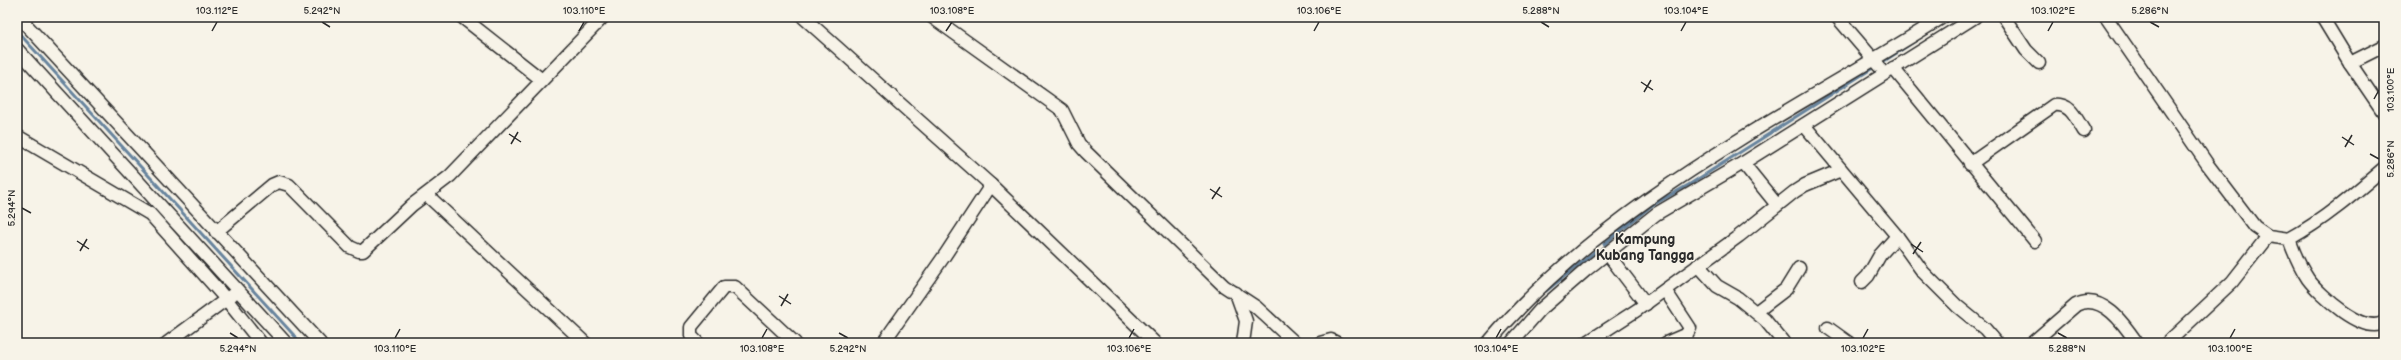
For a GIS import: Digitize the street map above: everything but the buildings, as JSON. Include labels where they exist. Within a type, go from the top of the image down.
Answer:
[{"type":"street","points":[[20,17],[216,232],[320,343]]},
{"type":"street","points":[[462,17],[542,80]]},
{"type":"street","points":[[216,232],[272,185],[279,182],[289,185],[350,247],[363,251],[412,205],[450,176],[603,17]]},
{"type":"street","points":[[803,17],[991,184],[1155,343]]},
{"type":"street","points":[[932,17],[1062,110],[1079,144],[1086,152],[1224,286],[1256,307],[1294,343]]},
{"type":"street","points":[[1837,17],[1970,164],[2035,241]]},
{"type":"street","points":[[1511,343],[1540,310],[1607,252],[1664,199],[1743,163],[1804,125],[1882,67],[1943,17]]},
{"type":"street","points":[[1488,343],[1528,297],[1791,109],[1882,67],[1975,17]]},
{"type":"street","points":[[2004,17],[2026,50],[2038,63]]},
{"type":"street","points":[[2106,17],[2208,165],[2255,226],[2268,236],[2289,240],[2305,231],[2354,194],[2384,168]]},
{"type":"street","points":[[2322,17],[2350,63],[2384,113]]},
{"type":"street","points":[[2350,63],[2384,46]]},
{"type":"street","points":[[17,49],[286,343]]},
{"type":"street","points":[[1970,164],[2054,105],[2066,106],[2070,109],[2084,131]]},
{"type":"street","points":[[1804,125],[1897,236],[1923,272],[1957,306],[1985,329],[1997,343]]},
{"type":"street","points":[[17,136],[150,214],[226,299],[261,343]]},
{"type":"street","points":[[1743,163],[1777,205]]},
{"type":"street","points":[[1586,343],[1646,304],[1739,236],[1777,205],[1805,185],[1841,170]]},
{"type":"street","points":[[883,343],[945,255],[991,184]]},
{"type":"street","points":[[427,195],[585,343]]},
{"type":"street","points":[[1862,282],[1868,276],[1880,255],[1897,236]]},
{"type":"street","points":[[2167,343],[2232,282],[2268,236]]},
{"type":"street","points":[[2289,240],[2309,279],[2332,302],[2359,321],[2378,326],[2384,322]]},
{"type":"street","points":[[1607,252],[1646,304]]},
{"type":"street","points":[[1698,265],[1717,286],[1756,312],[1773,327],[1784,343]]},
{"type":"street","points":[[1756,312],[1786,289],[1799,268]]},
{"type":"street","points":[[698,343],[691,336],[691,327],[724,287],[728,285],[735,287],[795,343]]},
{"type":"street","points":[[167,343],[238,290]]},
{"type":"street","points":[[1665,290],[1690,328],[1687,334],[1666,343]]},
{"type":"street","points":[[1236,294],[1246,321],[1242,343]]},
{"type":"street","points":[[2032,343],[2076,305],[2085,301],[2093,300],[2124,325],[2137,343]]},
{"type":"street","points":[[1828,328],[1849,343]]},
{"type":"street","points":[[1320,343],[1330,340],[1338,343]]},
{"type":"waterway","points":[[1944,23],[1954,17]]},
{"type":"waterway","points":[[1881,63],[1937,27]]},
{"type":"waterway","points":[[17,31],[301,343]]},
{"type":"waterway","points":[[1604,244],[1651,206],[1690,184],[1876,66]]},
{"type":"waterway","points":[[1546,291],[1597,250]]},
{"type":"district","name":"Kampung Kubang Tangga","points":[[1645,248]]}]
